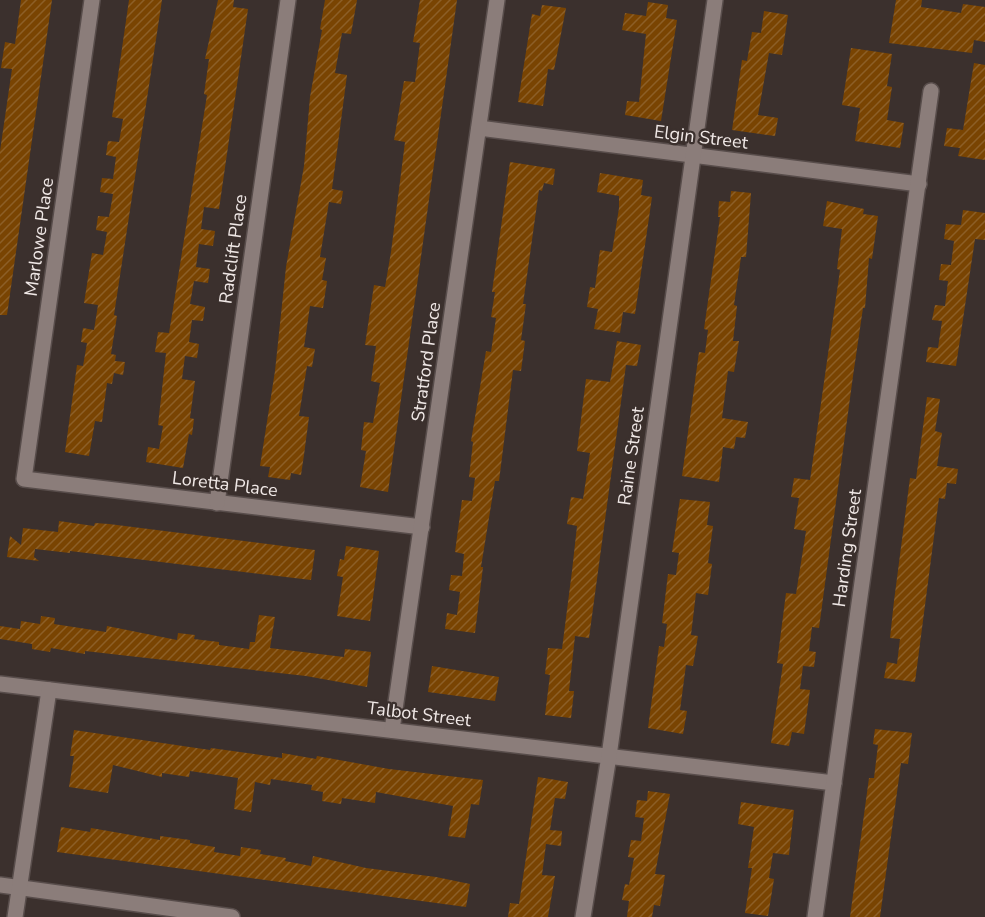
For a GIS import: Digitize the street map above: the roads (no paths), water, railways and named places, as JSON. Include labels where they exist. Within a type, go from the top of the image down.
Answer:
[{"type":"street","name":"Marlowe Place","points":[[24,479],[92,0]]},
{"type":"street","name":"Radclift Place","points":[[217,503],[288,0]]},
{"type":"street","name":"Stratford Place","points":[[392,730],[497,0]]},
{"type":"street","name":"Raine Street","points":[[583,917],[609,756],[716,0]]},
{"type":"street","name":"Harding Street","points":[[815,917],[931,91]]},
{"type":"street","name":"Elgin Street","points":[[479,128],[918,184]]},
{"type":"street","name":"Loretta Place","points":[[24,479],[422,528]]},
{"type":"street","name":"Talbot Street","points":[[0,684],[834,783]]},
{"type":"street","points":[[15,917],[49,690]]},
{"type":"street","points":[[0,885],[232,917]]}]
